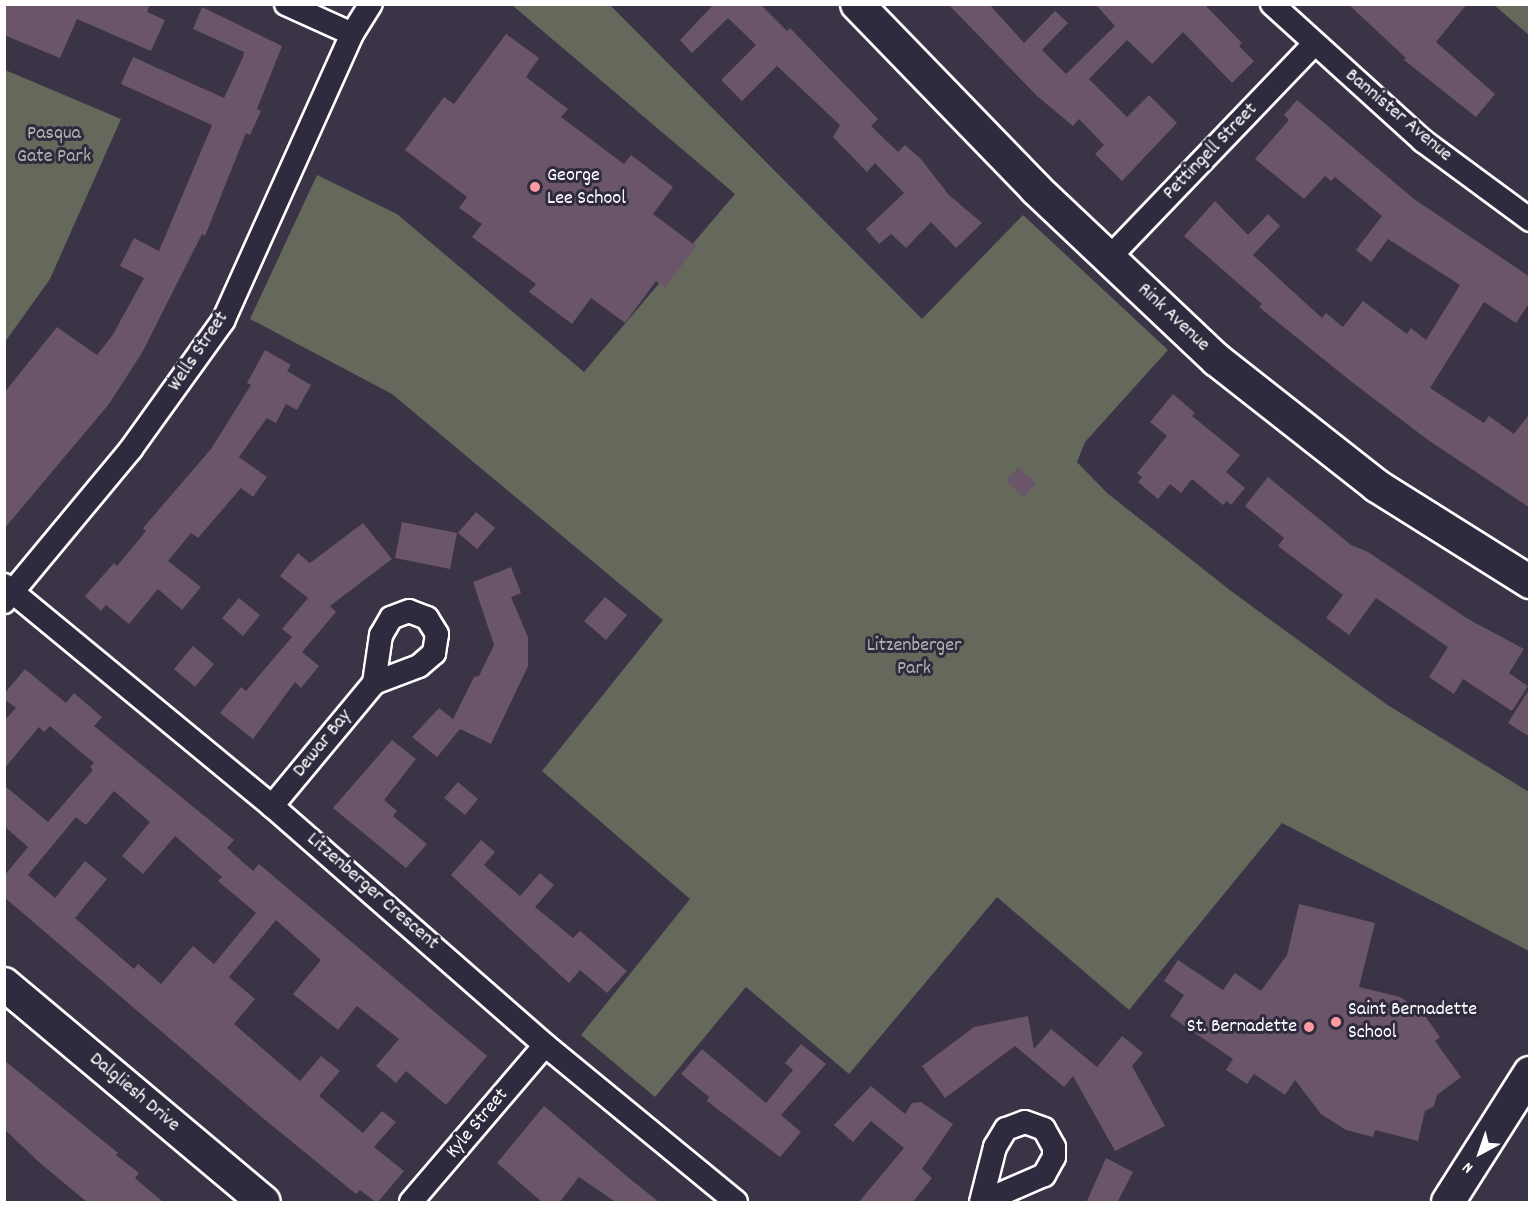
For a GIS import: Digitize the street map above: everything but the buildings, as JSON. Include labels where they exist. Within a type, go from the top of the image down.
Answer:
[{"type":"street","points":[[286,4],[352,34]]},
{"type":"street","name":"Wells Street","points":[[7,593],[131,448],[223,321],[352,34],[371,4]]},
{"type":"street","name":"Rink Avenue","points":[[857,4],[1109,258],[1217,360],[1377,486],[1530,582]]},
{"type":"street","name":"Bannister Avenue","points":[[1272,4],[1313,45],[1423,141],[1530,220]]},
{"type":"street","name":"Pettingell Street","points":[[1109,258],[1313,45]]},
{"type":"street","name":"Litzenberger Crescent","points":[[7,593],[272,806],[545,1045],[736,1203]]},
{"type":"street","name":"Dewar Bay","points":[[272,806],[374,682]]},
{"type":"street","name":"Dalgliesh Drive","points":[[4,984],[264,1203]]},
{"type":"street","name":"Kyle Street","points":[[411,1203],[545,1045]]},
{"type":"street","points":[[1448,1203],[1530,1074]]},
{"type":"green space","name":"Litzenberger Park","points":[[512,5],[610,5],[922,319],[1023,215],[1168,350],[1085,442],[1077,462],[1107,493],[1231,591],[1386,704],[1529,792],[1529,951],[1282,823],[1129,1010],[997,897],[849,1074],[746,987],[655,1097],[581,1035],[690,899],[542,771],[663,620],[392,394],[250,319],[317,175],[397,214],[584,372],[735,194]]},
{"type":"green space","points":[[1494,5],[1529,5],[1529,35]]},
{"type":"green space","name":"Pasqua Gate Park","points":[[5,70],[121,119],[50,279],[5,342]]},
{"type":"place","name":"George Lee School","points":[[535,187]]},
{"type":"place","name":"Saint Bernadette School","points":[[1336,1022]]},
{"type":"place","name":"St. Bernadette","points":[[1309,1027]]}]
